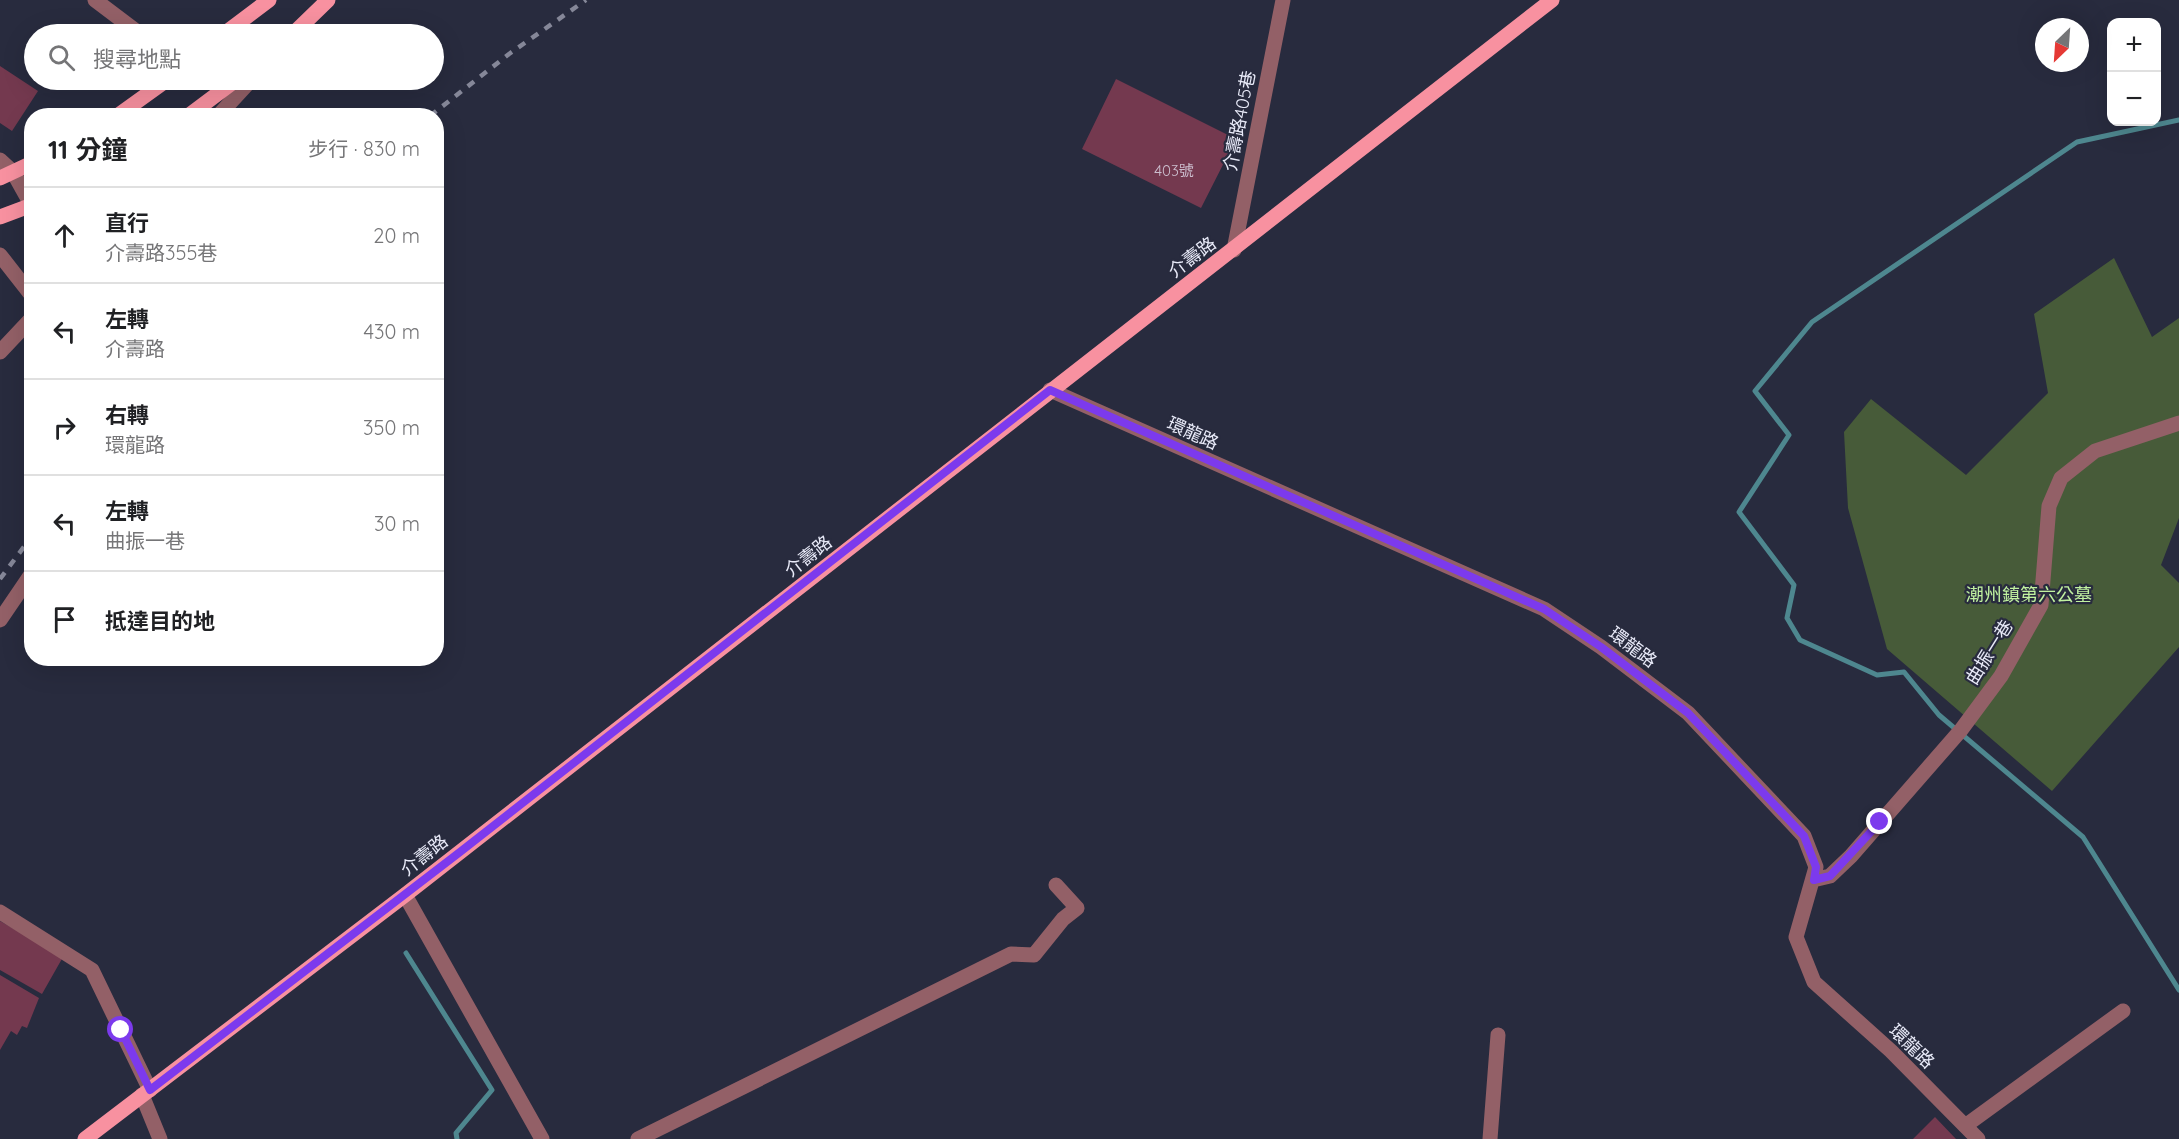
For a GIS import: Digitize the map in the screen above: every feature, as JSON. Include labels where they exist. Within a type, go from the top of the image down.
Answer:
[{"type":"main road","points":[[237,24],[269,0]]},
{"type":"main road","points":[[303,24],[328,0]]},
{"type":"main road","name":"介壽路","points":[[85,1139],[405,895],[1552,0]]},
{"type":"main road","points":[[128,108],[153,90]]},
{"type":"main road","points":[[199,108],[223,90]]},
{"type":"main road","points":[[7,175],[24,167]]},
{"type":"main road","points":[[0,216],[24,207]]},
{"type":"street","name":"介壽路405巷","points":[[1234,250],[1283,0]]},
{"type":"street","points":[[98,1],[127,24]]},
{"type":"street","points":[[225,108],[241,90]]},
{"type":"street","points":[[0,160],[7,175],[24,196]]},
{"type":"street","points":[[0,255],[24,286]]},
{"type":"street","points":[[0,351],[24,326]]},
{"type":"street","name":"環龍路","points":[[1050,390],[1544,609],[1601,647],[1688,713],[1804,836],[1816,867],[1796,937],[1814,982],[1891,1051],[1978,1139]]},
{"type":"street","name":"曲振一巷","points":[[1814,880],[1830,876],[1851,856],[1958,734],[2001,676],[2041,605],[2049,506],[2061,478],[2095,451],[2179,423]]},
{"type":"street","points":[[0,620],[24,585]]},
{"type":"street","points":[[638,1139],[1011,954],[1034,955],[1064,919],[1077,908],[1056,885]]},
{"type":"street","points":[[405,895],[542,1139]]},
{"type":"street","points":[[0,912],[92,970],[146,1093],[160,1139]]},
{"type":"street","points":[[1965,1126],[2123,1011]]},
{"type":"street","points":[[1490,1139],[1498,1035]]},
{"type":"green space","name":"潮州鎮第六公墓","points":[[2114,258],[2152,337],[2179,318],[2179,518],[2161,565],[2179,583],[2179,647],[2052,791],[1887,649],[1848,508],[1844,432],[1871,399],[1966,475],[2048,393],[2034,314]]},
{"type":"building","points":[[0,66],[24,82],[24,90],[38,91],[27,108],[24,108],[24,113],[12,131],[0,123]]},
{"type":"building","points":[[1116,79],[1236,139],[1201,208],[1082,149]]},
{"type":"building","points":[[0,921],[63,957],[42,994],[0,970]]},
{"type":"building","points":[[0,975],[39,998],[27,1028],[22,1026],[17,1035],[11,1031],[0,1050]]},
{"type":"building","points":[[1935,1117],[1956,1139],[1913,1139]]},
{"type":"waterway","points":[[2179,120],[2077,142],[1812,322],[1755,391],[1789,435],[1739,512],[1794,585],[1787,618],[1800,640],[1877,675],[1904,672],[1939,715],[2083,837],[2179,990]]},
{"type":"waterway","points":[[406,953],[492,1090],[456,1133],[457,1139]]},
{"type":"railway","points":[[440,108],[509,54],[586,0]]},
{"type":"railway","points":[[0,579],[24,547]]},
{"type":"route","points":[[121,1030],[150,1090],[387,909],[1050,390],[1544,609],[1601,647],[1688,713],[1804,836],[1816,867],[1814,880],[1830,876],[1851,856],[1880,822]]}]
